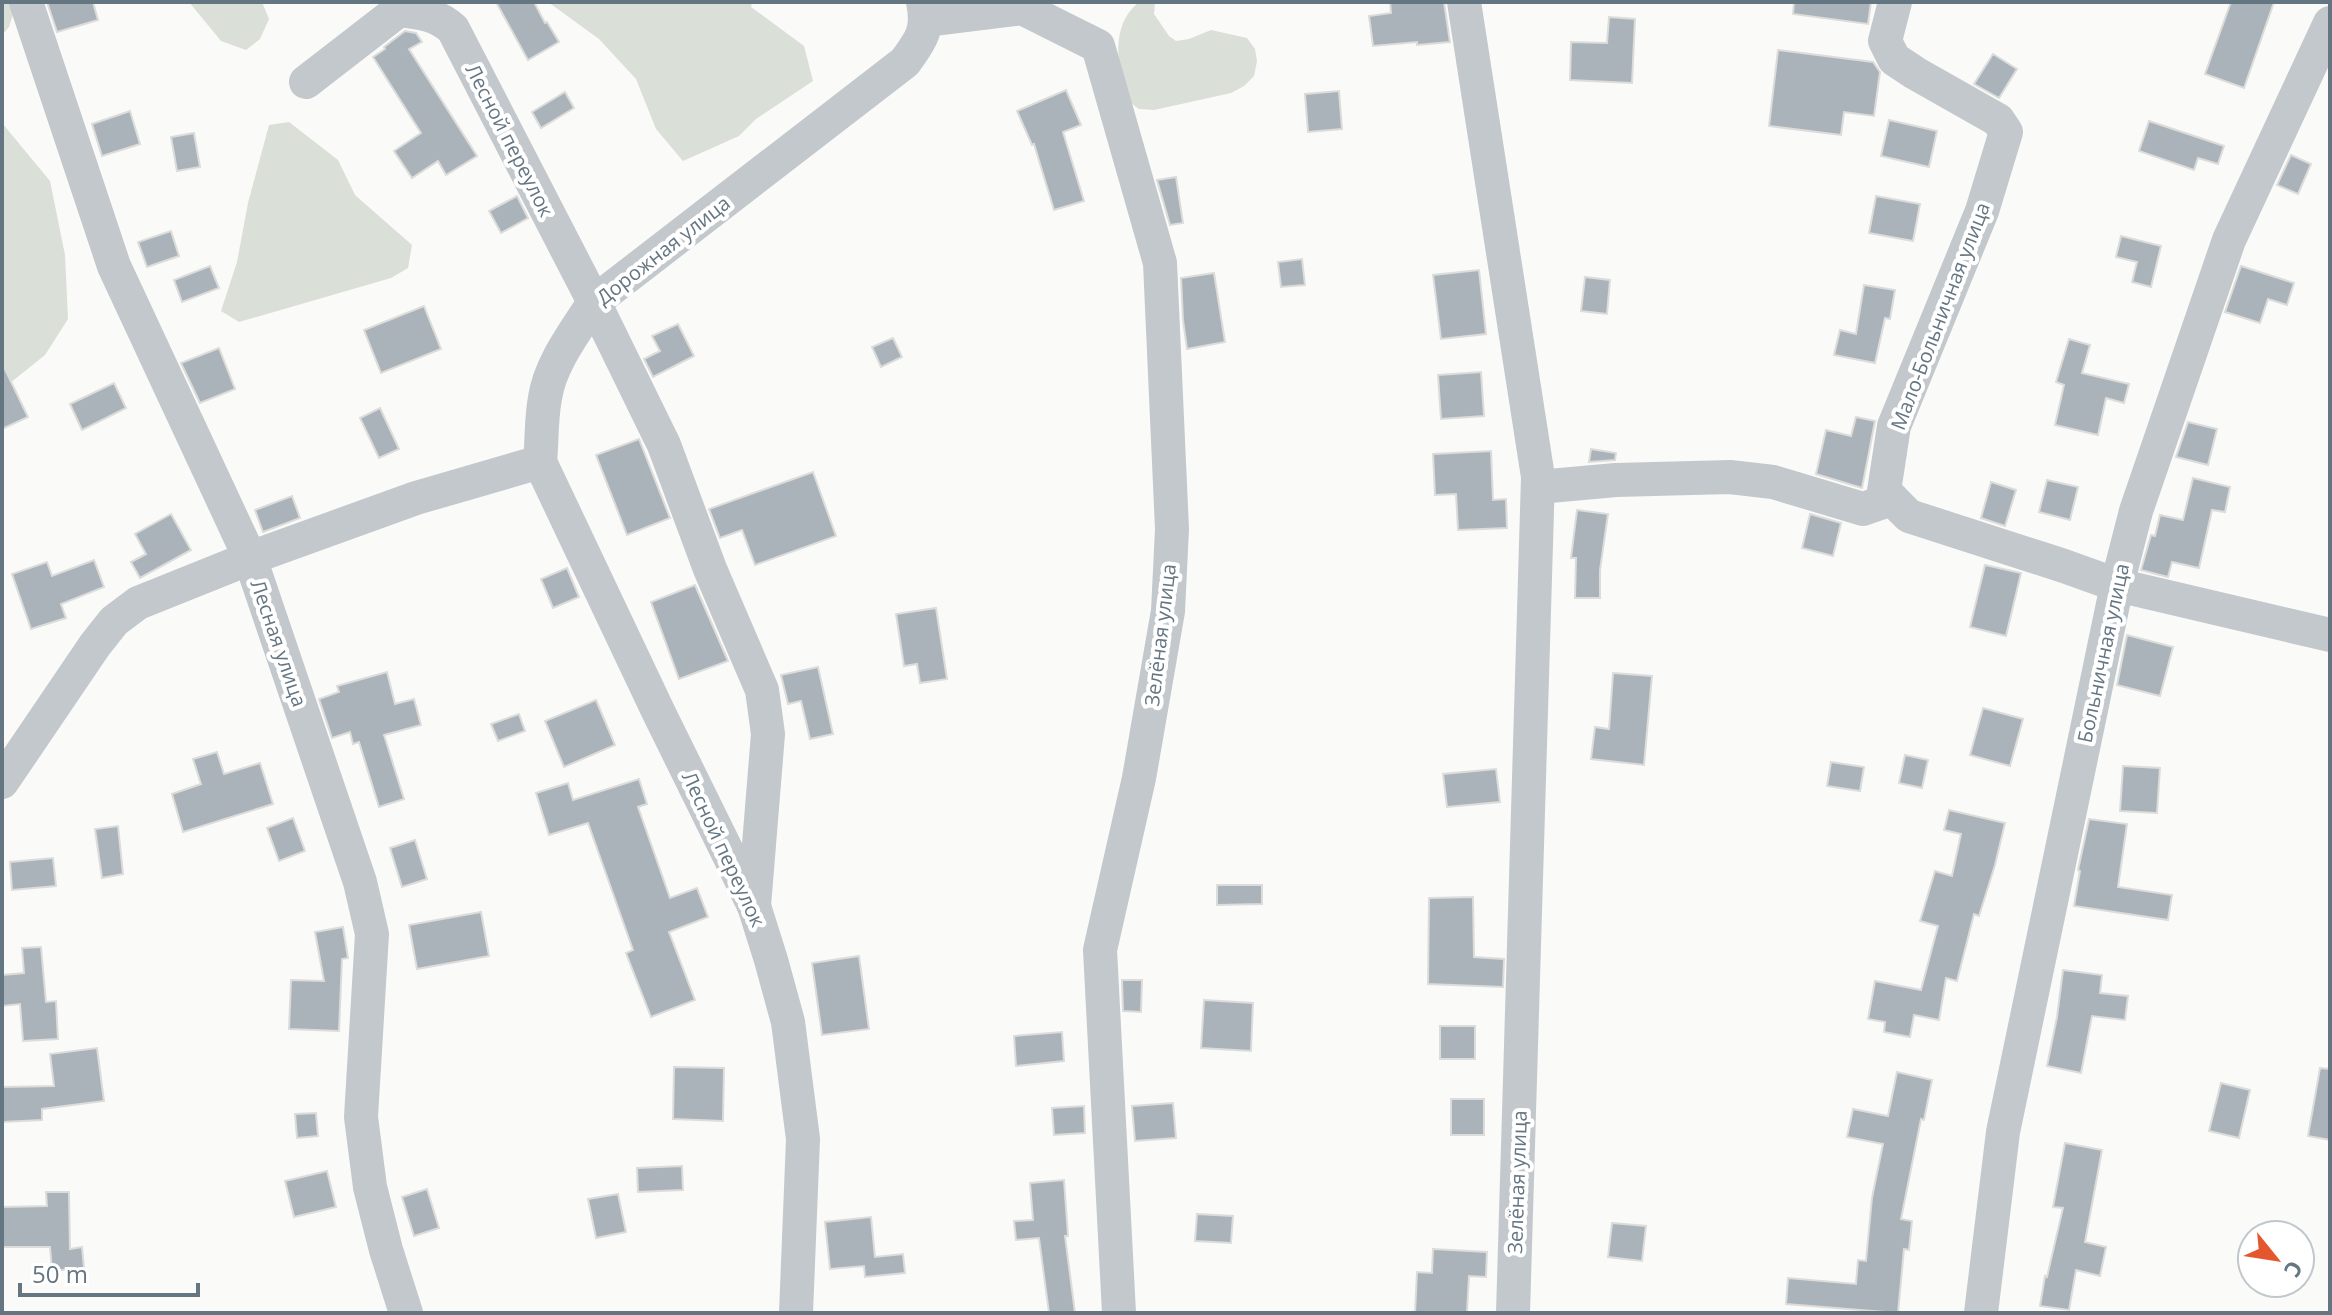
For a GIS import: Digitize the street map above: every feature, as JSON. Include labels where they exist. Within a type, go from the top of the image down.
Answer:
[{"type":"street","name":"Лесная улица","points":[[26,2],[114,266],[250,558],[360,882],[372,934],[361,1117],[370,1187],[406,1313]]},
{"type":"street","name":"Зелёная улица","points":[[1464,2],[1538,477],[1513,1313]]},
{"type":"street","name":"Мало-Больничная улица","points":[[1892,499],[1884,491],[1894,426],[1982,211],[2006,132],[1998,120],[1894,59],[1885,41],[1895,2]]},
{"type":"street","name":"Зелёная улица","points":[[925,11],[1022,8],[1098,46],[1160,263],[1172,529],[1168,611],[1139,778],[1100,950],[1119,1313]]},
{"type":"street","name":"Лесной переулок","points":[[306,82],[399,10],[430,15],[444,20],[453,29],[664,445],[710,569],[762,690],[768,734],[754,906]]},
{"type":"street","name":"Дорожная улица","points":[[540,462],[548,387],[562,354],[594,302],[905,62],[919,42],[925,11]]},
{"type":"street","name":"Больничная улица","points":[[1981,1313],[2003,1132],[2117,585],[2136,511],[2229,240],[2330,23]]},
{"type":"street","points":[[2,782],[95,645],[114,621],[138,603],[250,558],[416,498],[540,462]]},
{"type":"street","name":"Лесной переулок","points":[[540,462],[754,906],[788,1022],[803,1139],[796,1313]]},
{"type":"street","points":[[1538,487],[1616,480],[1730,477],[1773,482],[1863,509],[1892,499],[1909,516],[2117,585],[2330,635]]},
{"type":"shaded area","points":[[2,2],[17,2],[9,27],[2,35]]},
{"type":"shaded area","points":[[189,2],[262,2],[269,19],[260,39],[246,50],[221,41]]},
{"type":"shaded area","points":[[548,2],[752,2],[751,7],[804,46],[813,81],[756,119],[739,136],[683,161],[656,129],[636,79],[599,39]]},
{"type":"shaded area","points":[[1139,2],[1155,2],[1154,14],[1176,41],[1211,30],[1247,38],[1255,49],[1257,61],[1254,76],[1231,93],[1154,110],[1139,109],[1124,98],[1118,47],[1123,22]]},
{"type":"shaded area","points":[[289,122],[338,160],[355,195],[412,245],[408,268],[391,278],[239,322],[221,311],[237,262],[248,203],[269,125]]},
{"type":"shaded area","points":[[2,123],[50,181],[65,255],[68,319],[45,355],[10,383],[2,379]]},
{"type":"building","points":[[47,2],[93,2],[98,20],[57,32]]},
{"type":"building","points":[[496,2],[534,2],[559,42],[528,60]]},
{"type":"building","points":[[1390,2],[1444,2],[1450,42],[1373,46],[1369,16],[1391,13]]},
{"type":"building","points":[[1794,2],[1871,2],[1868,24],[1793,14]]},
{"type":"building","points":[[2231,2],[2274,2],[2244,88],[2205,74]]},
{"type":"building","points":[[1609,17],[1635,19],[1632,83],[1570,80],[1571,42],[1607,43]]},
{"type":"building","points":[[405,31],[416,33],[422,42],[409,49],[477,156],[446,175],[438,161],[412,178],[394,151],[421,133],[373,57]]},
{"type":"building","points":[[1778,50],[1873,62],[1880,72],[1874,116],[1844,112],[1841,135],[1769,126]]},
{"type":"building","points":[[1993,54],[2017,69],[1999,98],[1974,84]]},
{"type":"building","points":[[1066,90],[1081,125],[1063,132],[1084,201],[1054,210],[1034,144],[1017,111]]},
{"type":"building","points":[[1339,91],[1342,129],[1308,132],[1305,94]]},
{"type":"building","points":[[565,92],[574,108],[541,128],[532,112]]},
{"type":"building","points":[[130,111],[140,144],[102,156],[92,124]]},
{"type":"building","points":[[1889,120],[1937,131],[1929,167],[1881,156]]},
{"type":"building","points":[[2149,121],[2224,146],[2218,164],[2198,158],[2194,170],[2139,151]]},
{"type":"building","points":[[194,133],[200,167],[177,171],[171,137]]},
{"type":"building","points":[[2291,155],[2311,164],[2298,194],[2277,185]]},
{"type":"building","points":[[1176,177],[1183,223],[1170,225],[1157,180]]},
{"type":"building","points":[[517,196],[528,218],[501,233],[489,211]]},
{"type":"building","points":[[1876,196],[1920,204],[1913,241],[1869,233]]},
{"type":"building","points":[[171,231],[179,256],[147,267],[138,242]]},
{"type":"building","points":[[2121,236],[2161,246],[2151,287],[2132,282],[2137,262],[2116,257]]},
{"type":"building","points":[[1302,259],[1305,285],[1281,287],[1278,262]]},
{"type":"building","points":[[210,266],[219,288],[182,302],[174,280]]},
{"type":"building","points":[[2241,266],[2294,283],[2287,305],[2268,299],[2260,323],[2225,312]]},
{"type":"building","points":[[1479,270],[1486,334],[1441,339],[1433,275]]},
{"type":"building","points":[[1214,273],[1225,342],[1187,349],[1181,278]]},
{"type":"building","points":[[1585,277],[1610,280],[1607,314],[1581,311]]},
{"type":"building","points":[[1864,285],[1895,290],[1890,319],[1885,318],[1875,363],[1834,355],[1840,330],[1856,334]]},
{"type":"building","points":[[424,306],[441,349],[381,373],[364,330]]},
{"type":"building","points":[[678,324],[694,356],[653,377],[644,359],[660,351],[652,336]]},
{"type":"building","points":[[893,338],[902,357],[881,367],[872,347]]},
{"type":"building","points":[[2069,339],[2090,345],[2082,373],[2129,384],[2124,403],[2106,398],[2098,435],[2055,425],[2064,385],[2056,382]]},
{"type":"building","points":[[219,348],[235,389],[200,403],[181,363]]},
{"type":"building","points":[[2,363],[28,417],[2,429]]},
{"type":"building","points":[[1481,372],[1484,416],[1441,419],[1438,375]]},
{"type":"building","points":[[114,383],[126,408],[82,430],[70,404]]},
{"type":"building","points":[[380,408],[399,449],[379,458],[360,418]]},
{"type":"building","points":[[1856,417],[1875,421],[1862,488],[1816,474],[1826,430],[1851,436]]},
{"type":"building","points":[[2188,422],[2217,429],[2208,465],[2176,457]]},
{"type":"building","points":[[639,439],[670,518],[627,535],[596,455]]},
{"type":"building","points":[[1591,449],[1616,453],[1615,460],[1589,462]]},
{"type":"building","points":[[1491,451],[1493,500],[1506,499],[1507,528],[1458,530],[1456,494],[1435,495],[1433,454]]},
{"type":"building","points":[[813,472],[836,536],[755,565],[742,530],[720,538],[709,509]]},
{"type":"building","points":[[2193,478],[2230,487],[2225,512],[2212,510],[2199,568],[2172,562],[2168,577],[2141,570],[2160,515],[2183,520]]},
{"type":"building","points":[[2047,480],[2078,487],[2070,520],[2039,512]]},
{"type":"building","points":[[1991,482],[2016,490],[2005,526],[1981,518]]},
{"type":"building","points":[[292,496],[300,518],[263,532],[255,510]]},
{"type":"building","points":[[1577,510],[1608,514],[1600,570],[1600,598],[1575,598],[1576,558],[1571,558]]},
{"type":"building","points":[[171,514],[191,550],[140,578],[131,562],[146,554],[135,534]]},
{"type":"building","points":[[1810,514],[1841,523],[1833,556],[1802,548]]},
{"type":"building","points":[[94,560],[104,587],[61,604],[66,618],[31,629],[12,574],[47,562],[52,576]]},
{"type":"building","points":[[1985,565],[2021,573],[2006,636],[1970,627]]},
{"type":"building","points":[[567,568],[579,597],[553,608],[541,579]]},
{"type":"building","points":[[695,585],[728,661],[679,679],[651,602]]},
{"type":"building","points":[[936,608],[947,679],[920,683],[917,664],[904,666],[896,614]]},
{"type":"building","points":[[2127,635],[2173,647],[2160,696],[2117,685]]},
{"type":"building","points":[[818,667],[833,734],[810,739],[801,701],[788,704],[781,675]]},
{"type":"building","points":[[387,672],[395,704],[414,699],[421,725],[384,735],[404,799],[379,807],[359,742],[353,744],[350,732],[332,738],[319,699],[339,692],[337,686]]},
{"type":"building","points":[[1613,673],[1652,676],[1644,765],[1591,759],[1595,727],[1609,729]]},
{"type":"building","points":[[596,700],[615,745],[564,767],[545,721]]},
{"type":"building","points":[[1983,708],[2023,719],[2010,766],[1970,755]]},
{"type":"building","points":[[519,714],[525,731],[498,741],[491,724]]},
{"type":"building","points":[[217,752],[224,774],[260,763],[273,804],[183,832],[172,794],[201,784],[193,759]]},
{"type":"building","points":[[1905,755],[1928,760],[1922,788],[1899,783]]},
{"type":"building","points":[[1831,762],[1864,767],[1860,791],[1827,786]]},
{"type":"building","points":[[2123,766],[2160,768],[2157,813],[2120,811]]},
{"type":"building","points":[[1496,769],[1500,802],[1447,807],[1443,774]]},
{"type":"building","points":[[639,779],[647,804],[638,807],[670,898],[697,888],[708,917],[669,932],[695,1000],[651,1017],[626,953],[633,950],[588,823],[549,835],[536,793],[568,783],[573,800]]},
{"type":"building","points":[[1949,810],[2005,823],[1995,865],[1979,916],[1974,914],[1957,981],[1946,978],[1939,1020],[1914,1015],[1910,1037],[1884,1032],[1885,1022],[1868,1019],[1875,981],[1921,990],[1938,926],[1920,921],[1935,871],[1952,876],[1961,834],[1944,830]]},
{"type":"building","points":[[293,818],[305,851],[279,861],[267,828]]},
{"type":"building","points":[[2089,819],[2127,824],[2118,887],[2172,895],[2168,920],[2074,906]]},
{"type":"building","points":[[118,826],[123,874],[102,878],[95,829]]},
{"type":"building","points":[[415,840],[427,879],[402,887],[390,848]]},
{"type":"building","points":[[53,858],[56,886],[12,890],[10,862]]},
{"type":"building","points":[[1217,885],[1262,885],[1262,904],[1217,905]]},
{"type":"building","points":[[1473,897],[1474,957],[1504,959],[1503,987],[1428,984],[1429,898]]},
{"type":"building","points":[[481,912],[489,956],[417,969],[409,925]]},
{"type":"building","points":[[343,927],[348,958],[342,959],[339,1031],[289,1029],[291,980],[324,981],[315,932]]},
{"type":"building","points":[[41,947],[46,1002],[56,1001],[58,1039],[23,1041],[20,1004],[2,1006],[2,975],[24,973],[22,948]]},
{"type":"building","points":[[859,956],[869,1029],[822,1035],[812,963]]},
{"type":"building","points":[[2063,970],[2102,975],[2100,993],[2128,996],[2125,1020],[2092,1016],[2081,1073],[2047,1066]]},
{"type":"building","points":[[1122,980],[1142,980],[1141,1012],[1123,1011]]},
{"type":"building","points":[[1204,1000],[1253,1003],[1251,1051],[1201,1048]]},
{"type":"building","points":[[1440,1026],[1475,1026],[1475,1059],[1440,1059]]},
{"type":"building","points":[[1062,1032],[1064,1061],[1016,1066],[1014,1036]]},
{"type":"building","points":[[97,1048],[104,1101],[42,1109],[42,1120],[2,1122],[2,1087],[54,1086],[50,1054]]},
{"type":"building","points":[[674,1067],[724,1068],[723,1121],[673,1119]]},
{"type":"building","points":[[2320,1068],[2330,1069],[2330,1140],[2308,1136]]},
{"type":"building","points":[[1897,1072],[1932,1080],[1901,1219],[1912,1221],[1909,1250],[1904,1249],[1898,1313],[1786,1304],[1788,1278],[1856,1284],[1858,1260],[1866,1261],[1872,1198],[1883,1144],[1847,1137],[1853,1109],[1888,1116]]},
{"type":"building","points":[[2221,1083],[2250,1090],[2239,1138],[2209,1131]]},
{"type":"building","points":[[1451,1099],[1484,1099],[1484,1135],[1451,1135]]},
{"type":"building","points":[[1173,1103],[1176,1138],[1135,1141],[1132,1106]]},
{"type":"building","points":[[1084,1106],[1085,1133],[1054,1135],[1052,1108]]},
{"type":"building","points":[[316,1113],[318,1136],[297,1138],[295,1114]]},
{"type":"building","points":[[2065,1143],[2102,1150],[2085,1242],[2106,1247],[2100,1276],[2076,1270],[2069,1310],[2040,1306],[2063,1208],[2053,1207]]},
{"type":"building","points":[[682,1166],[683,1190],[638,1192],[637,1168]]},
{"type":"building","points":[[327,1171],[336,1207],[294,1217],[285,1181]]},
{"type":"building","points":[[1064,1180],[1068,1236],[1065,1236],[1075,1313],[1049,1313],[1039,1238],[1016,1240],[1014,1221],[1033,1220],[1030,1183]]},
{"type":"building","points":[[427,1189],[439,1228],[414,1236],[402,1197]]},
{"type":"building","points":[[46,1192],[69,1192],[70,1249],[82,1247],[84,1268],[52,1271],[50,1247],[2,1247],[2,1207],[47,1206]]},
{"type":"building","points":[[618,1194],[626,1232],[596,1238],[588,1199]]},
{"type":"building","points":[[1197,1214],[1233,1216],[1231,1243],[1195,1241]]},
{"type":"building","points":[[871,1217],[875,1257],[903,1254],[905,1273],[865,1277],[864,1266],[830,1269],[825,1222]]},
{"type":"building","points":[[1612,1223],[1646,1226],[1642,1261],[1608,1257]]},
{"type":"building","points":[[1433,1249],[1487,1252],[1486,1277],[1469,1276],[1467,1313],[1415,1313],[1417,1272],[1432,1273]]}]
